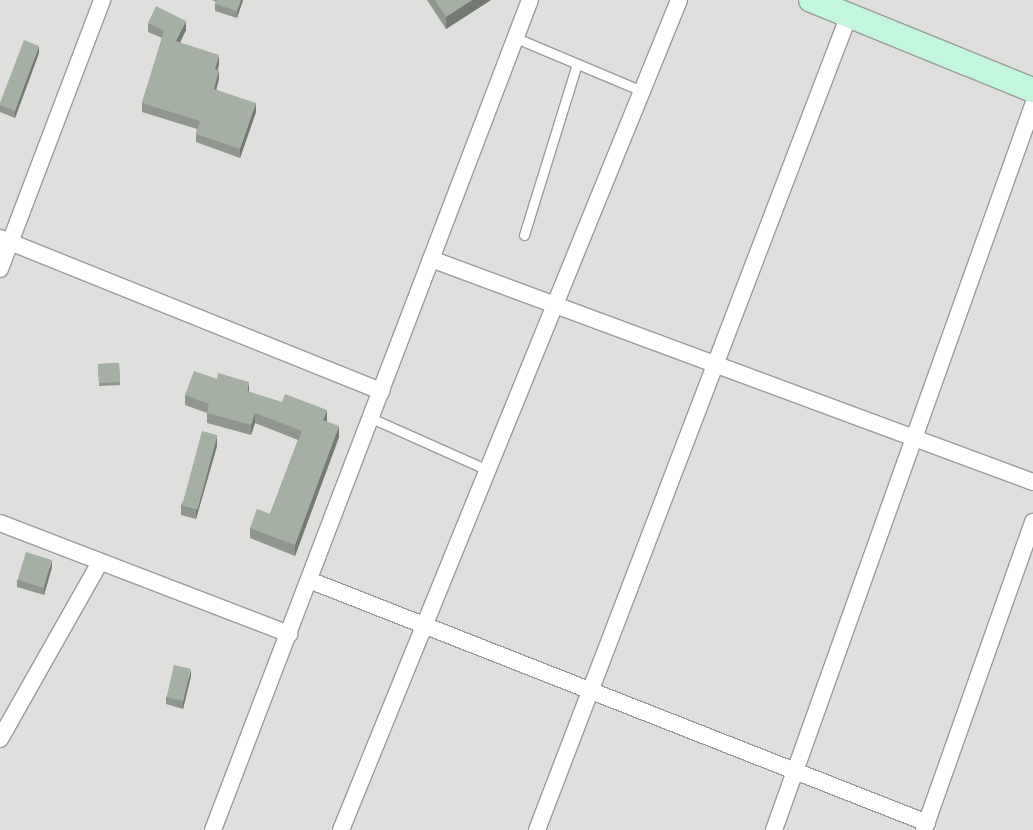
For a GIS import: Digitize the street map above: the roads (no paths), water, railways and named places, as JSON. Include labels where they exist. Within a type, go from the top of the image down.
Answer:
[{"type":"street","points":[[0,269],[5,240],[102,0]]},
{"type":"street","points":[[213,830],[530,0]]},
{"type":"street","points":[[341,830],[679,0]]},
{"type":"street","points":[[811,0],[1033,90]]},
{"type":"street","points":[[537,830],[849,15]]},
{"type":"street","points":[[774,830],[1033,106]]},
{"type":"street","points":[[5,240],[382,391]]},
{"type":"street","points":[[432,259],[1033,482]]},
{"type":"street","points":[[309,580],[795,771],[926,826],[1033,522]]},
{"type":"street","points":[[0,523],[289,634]]},
{"type":"street","points":[[0,739],[100,562]]},
{"type":"lane","points":[[516,38],[642,91]]},
{"type":"lane","points":[[524,235],[577,64]]},
{"type":"lane","points":[[371,418],[488,470]]}]
